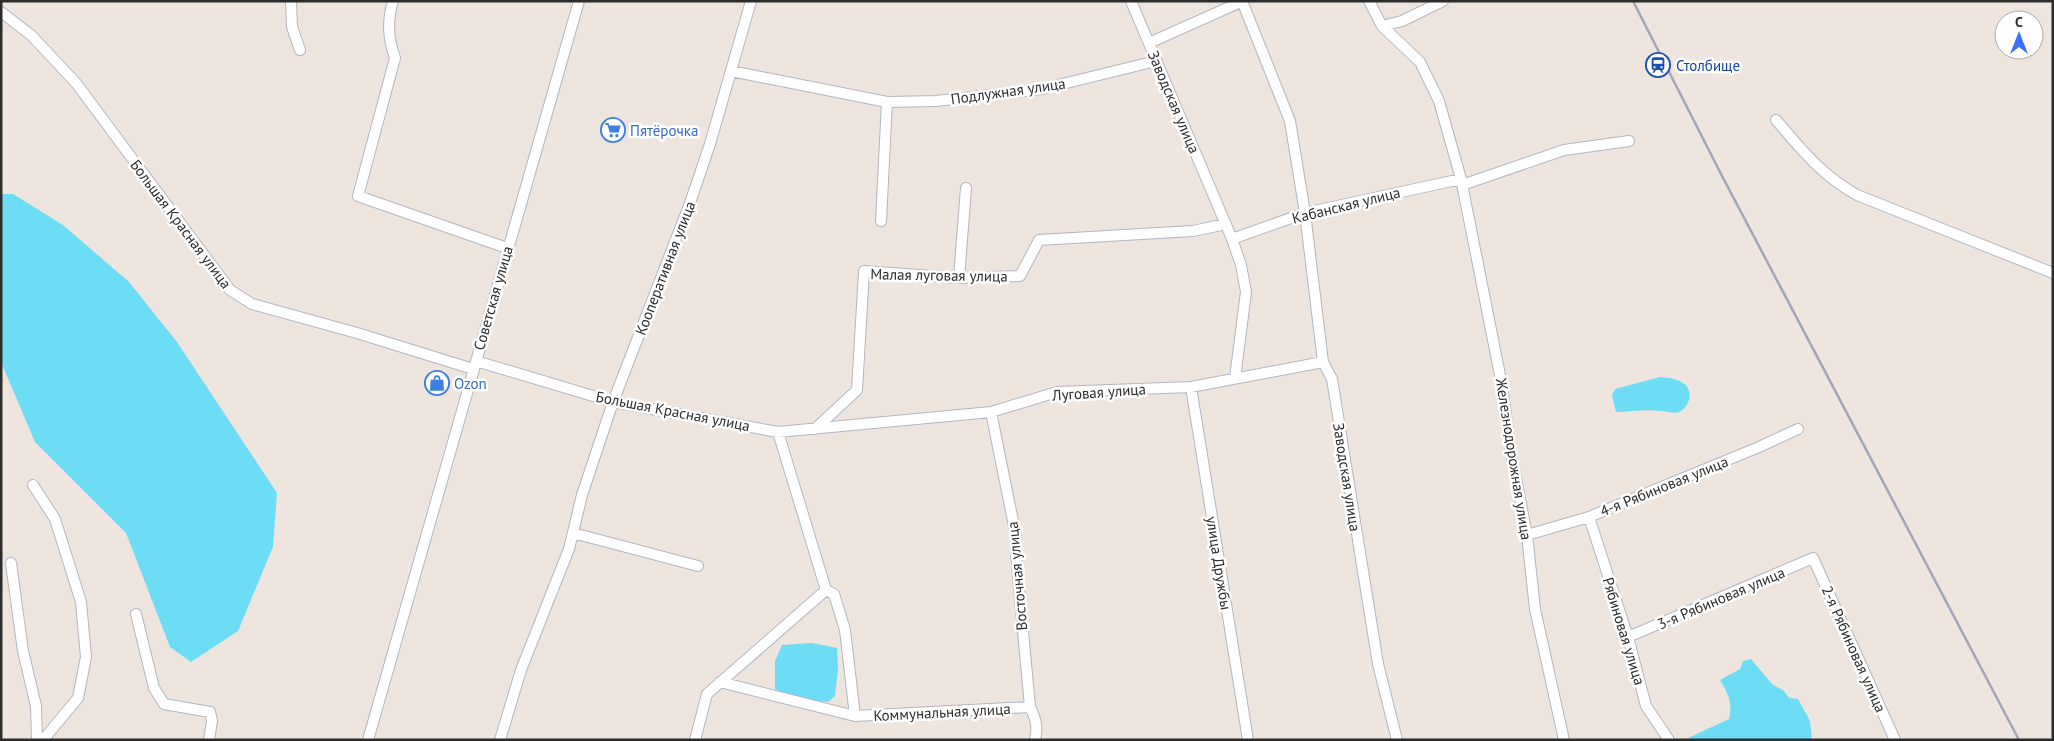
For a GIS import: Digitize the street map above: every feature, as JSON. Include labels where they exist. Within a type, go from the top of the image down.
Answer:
[{"type":"street","points":[[291,1],[292,27],[300,50]]},
{"type":"street","points":[[393,1],[388,25],[389,40],[395,58],[358,196],[508,248]]},
{"type":"street","name":"Советская улица","points":[[368,740],[579,1]]},
{"type":"street","name":"Кооперативная улица","points":[[500,740],[521,670],[569,549],[582,495],[613,402],[690,203],[752,1]]},
{"type":"street","name":"Заводская улица","points":[[1131,1],[1226,224],[1241,265],[1246,292],[1235,378]]},
{"type":"street","points":[[1149,43],[1243,1]]},
{"type":"street","name":"Заводская улица","points":[[1243,1],[1290,121],[1305,213],[1323,362],[1332,379],[1378,664],[1397,740]]},
{"type":"street","points":[[1368,1],[1382,26],[1420,62],[1439,102],[1461,179]]},
{"type":"street","points":[[1382,26],[1402,22],[1443,1]]},
{"type":"street","name":"Большая Красная улица","points":[[1,12],[31,35],[76,83],[230,290],[252,304],[613,402],[778,432],[814,429]]},
{"type":"street","name":"Подлужная улица","points":[[731,71],[887,102],[936,101],[1042,89],[1156,61]]},
{"type":"street","points":[[880,221],[887,102]]},
{"type":"street","points":[[1776,120],[1816,167],[1842,187],[1857,195],[2053,273]]},
{"type":"street","name":"Кабанская улица","points":[[1232,239],[1305,213],[1461,179],[1465,184],[1564,150],[1629,141]]},
{"type":"street","name":"Железнодорожная улица","points":[[1461,179],[1502,385],[1510,453],[1527,535],[1535,609],[1564,740]]},
{"type":"street","points":[[959,278],[966,188]]},
{"type":"street","name":"Малая луговая улица","points":[[814,429],[857,390],[864,271],[959,278],[1020,276],[1039,240],[1193,231],[1226,224]]},
{"type":"street","name":"Луговая улица","points":[[814,429],[991,412],[1057,392],[1191,387],[1323,362]]},
{"type":"street","name":"улица Дружбы","points":[[1191,387],[1248,740]]},
{"type":"street","name":"Восточная улица","points":[[991,412],[1016,536],[1016,555],[1030,707],[1035,717],[1037,729],[1035,740]]},
{"type":"street","name":"4-я Рябиновая улица","points":[[1527,535],[1589,517],[1798,429]]},
{"type":"street","name":"Коммунальная улица","points":[[778,432],[826,590],[834,594],[845,630],[855,716]]},
{"type":"street","points":[[33,485],[55,519],[81,602],[86,657],[78,698],[42,740]]},
{"type":"street","name":"Рябиновая улица","points":[[1589,517],[1628,637],[1646,706],[1669,740]]},
{"type":"street","points":[[573,533],[698,566]]},
{"type":"street","name":"3-я Рябиновая улица","points":[[1628,637],[1814,558]]},
{"type":"street","name":"2-я Рябиновая улица","points":[[1814,558],[1895,740]]},
{"type":"street","points":[[11,563],[23,651],[36,706],[37,740]]},
{"type":"street","points":[[695,740],[707,694],[826,590]]},
{"type":"street","points":[[136,614],[154,688],[164,704],[210,712],[212,721],[210,740]]},
{"type":"street","name":"Коммунальная улица","points":[[720,682],[855,716],[1030,707]]},
{"type":"water","points":[[1,194],[13,194],[63,225],[129,282],[177,342],[277,493],[273,547],[238,631],[191,662],[170,647],[126,533],[35,442],[1,362]]},
{"type":"water","points":[[1660,377],[1678,380],[1689,390],[1688,402],[1683,410],[1675,413],[1648,410],[1616,412],[1612,395],[1615,389]]},
{"type":"water","points":[[812,643],[837,648],[838,669],[835,696],[828,702],[792,697],[775,689],[775,661],[782,645]]},
{"type":"water","points":[[1751,659],[1772,684],[1784,691],[1789,698],[1798,699],[1810,721],[1812,740],[1684,740],[1729,719],[1729,698],[1720,680],[1740,669],[1743,661]]},
{"type":"railway","points":[[1633,1],[1721,174],[2019,740]]},
{"type":"place","name":"Столбище","points":[[1658,65]]},
{"type":"place","name":"Пятёрочка","points":[[613,130]]},
{"type":"place","name":"Ozon","points":[[437,383]]}]
